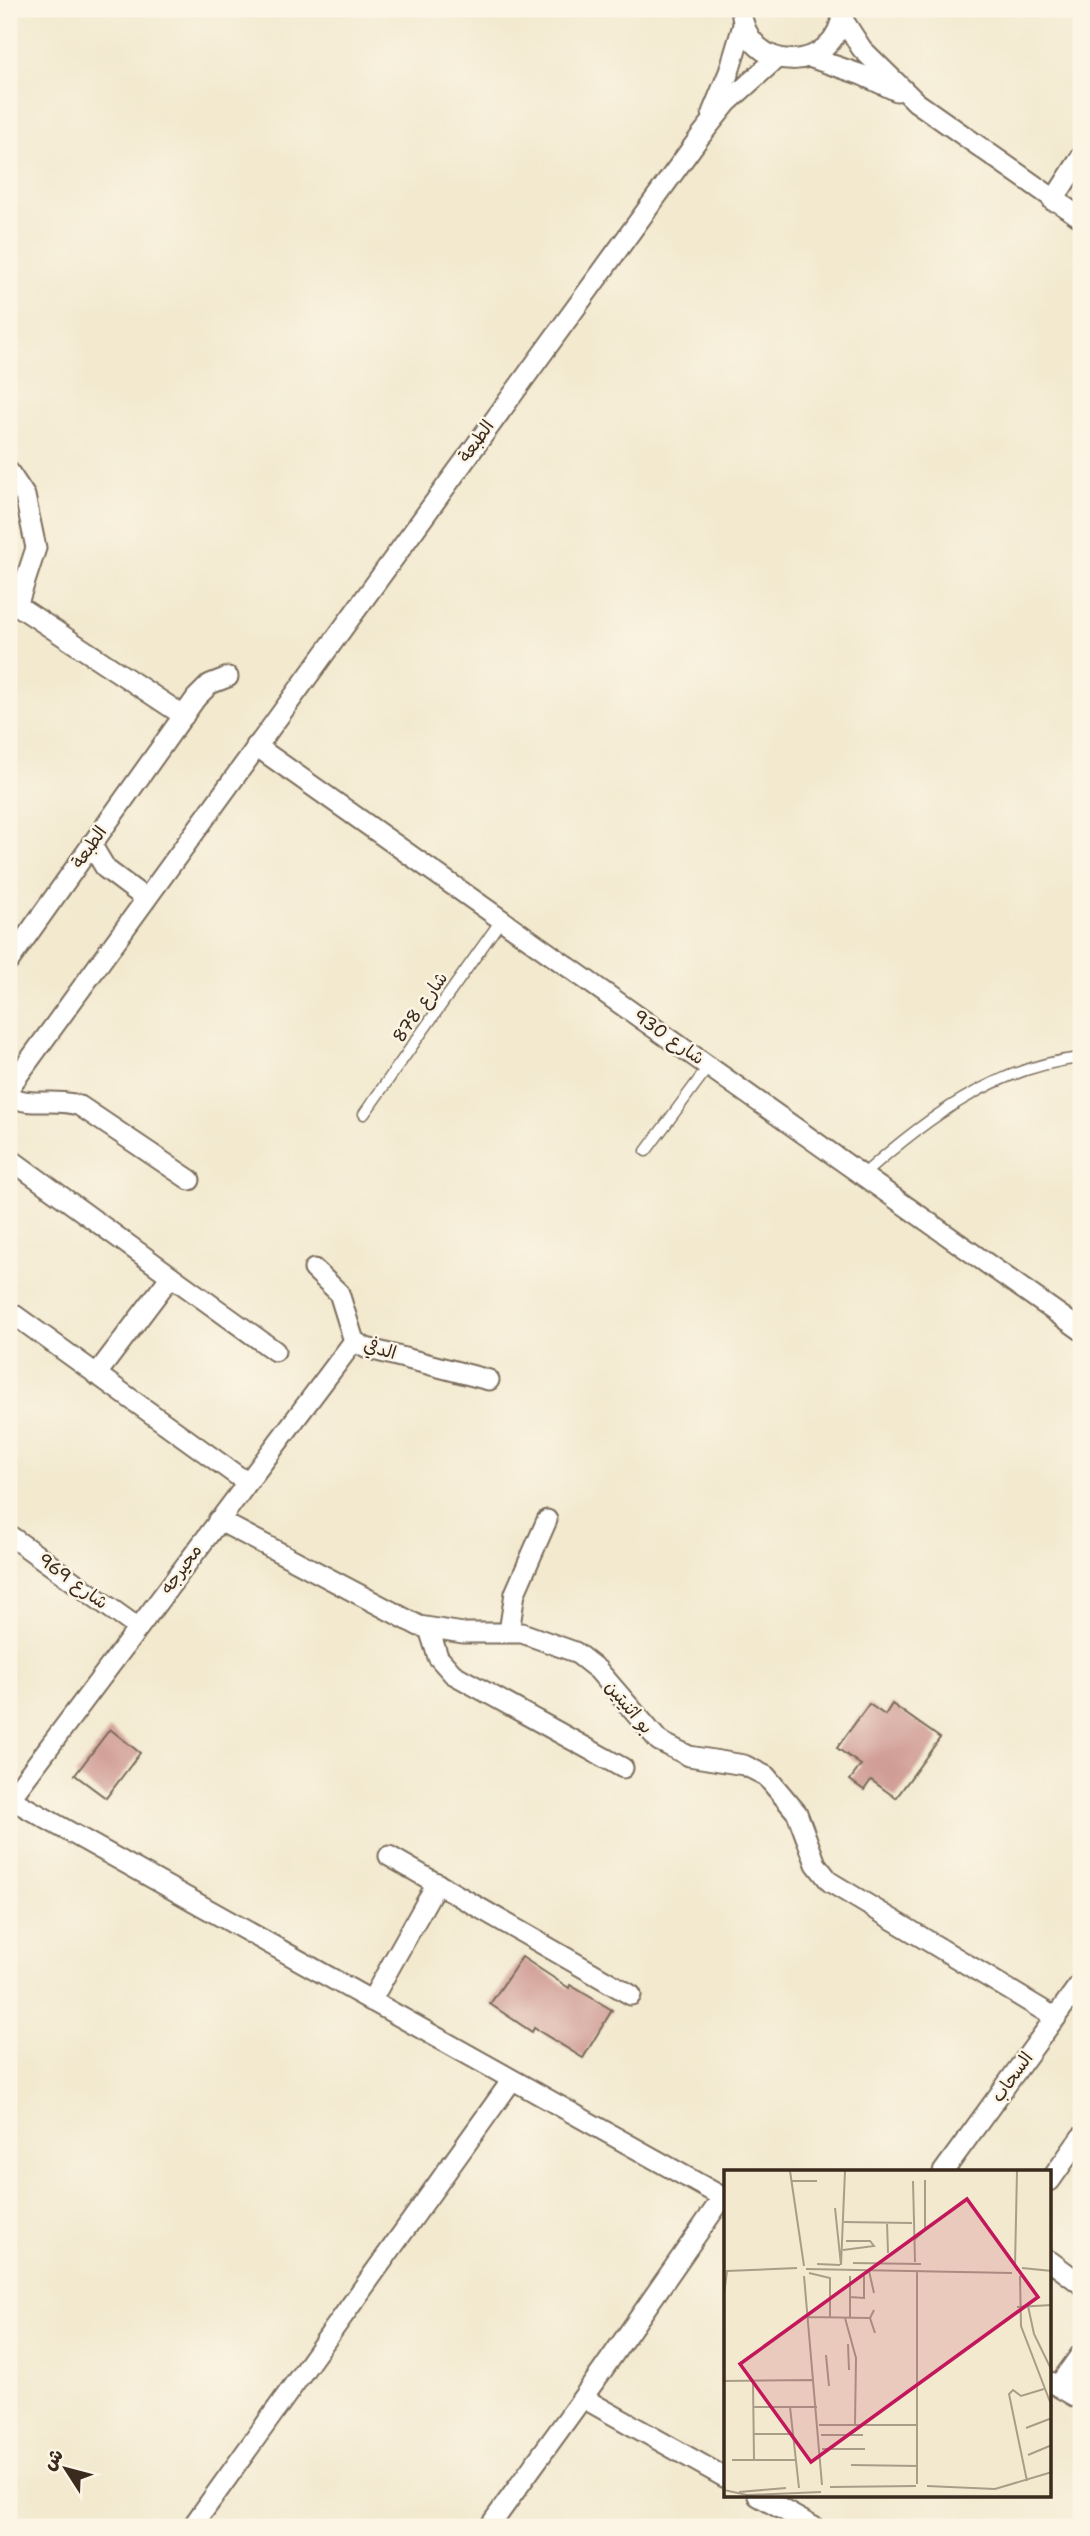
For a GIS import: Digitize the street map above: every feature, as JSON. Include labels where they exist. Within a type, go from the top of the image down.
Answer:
[{"type":"street","points":[[742,17],[753,42],[777,58],[799,60],[809,57],[834,38],[843,13]]},
{"type":"street","points":[[843,13],[868,55],[916,102],[1053,201],[1081,218]]},
{"type":"street","points":[[699,138],[729,72],[742,17]]},
{"type":"street","points":[[809,57],[862,75],[916,102]]},
{"type":"street","points":[[699,138],[727,103],[777,58]]},
{"type":"street","name":"الطبعة","points":[[9,1088],[699,138]]},
{"type":"street","points":[[1053,201],[1081,157]]},
{"type":"street","points":[[9,472],[25,496],[37,548],[13,603],[184,716]]},
{"type":"street","name":"الطبعة","points":[[9,961],[203,691],[228,677]]},
{"type":"street","name":"شارع 930","points":[[256,746],[1081,1330]]},
{"type":"street","points":[[91,844],[106,869],[146,899]]},
{"type":"street","points":[[9,1096],[30,1102],[63,1101],[80,1105],[190,1180]]},
{"type":"street","points":[[13,1161],[275,1351]]},
{"type":"street","name":"الدفي","points":[[314,1269],[339,1293],[354,1341],[366,1348],[489,1380]]},
{"type":"street","points":[[96,1375],[171,1276]]},
{"type":"street","points":[[9,1311],[246,1482]]},
{"type":"street","name":"محيرجه","points":[[9,1799],[354,1341]]},
{"type":"street","name":"بو اثنيتين","points":[[218,1520],[398,1618],[429,1629],[463,1633],[509,1632],[549,1640],[587,1660],[646,1729],[673,1750],[706,1760],[744,1765],[766,1776],[797,1813],[816,1864],[830,1882],[1056,2018]]},
{"type":"street","points":[[509,1632],[515,1593],[547,1520]]},
{"type":"street","name":"شارع 969","points":[[9,1535],[138,1628]]},
{"type":"street","points":[[429,1629],[438,1657],[453,1674],[623,1768]]},
{"type":"street","points":[[9,1799],[724,2198],[489,2527]]},
{"type":"street","points":[[389,1856],[631,1995]]},
{"type":"street","points":[[371,2000],[437,1883]]},
{"type":"street","name":"السحاب","points":[[944,2170],[1081,1982]]},
{"type":"street","points":[[193,2527],[512,2080]]},
{"type":"street","points":[[1052,2178],[1081,2137]]},
{"type":"street","points":[[1052,2262],[1081,2284]]},
{"type":"street","points":[[1081,2354],[1054,2384],[1081,2400]]},
{"type":"street","points":[[583,2398],[724,2477]]},
{"type":"street","points":[[761,2498],[792,2522],[814,2527]]},
{"type":"lane","name":"شارع 878","points":[[364,1114],[502,919]]},
{"type":"lane","points":[[864,1174],[922,1127],[994,1081],[1056,1060],[1081,1058]]},
{"type":"lane","points":[[646,1151],[709,1065]]},
{"type":"building","points":[[869,1704],[885,1715],[892,1704],[940,1738],[896,1798],[871,1780],[864,1790],[850,1780],[861,1765],[837,1748]]},
{"type":"building","points":[[110,1729],[140,1753],[106,1798],[75,1775]]},
{"type":"building","points":[[522,1957],[569,1988],[570,1985],[612,2010],[583,2058],[534,2028],[532,2032],[490,2004]]}]
